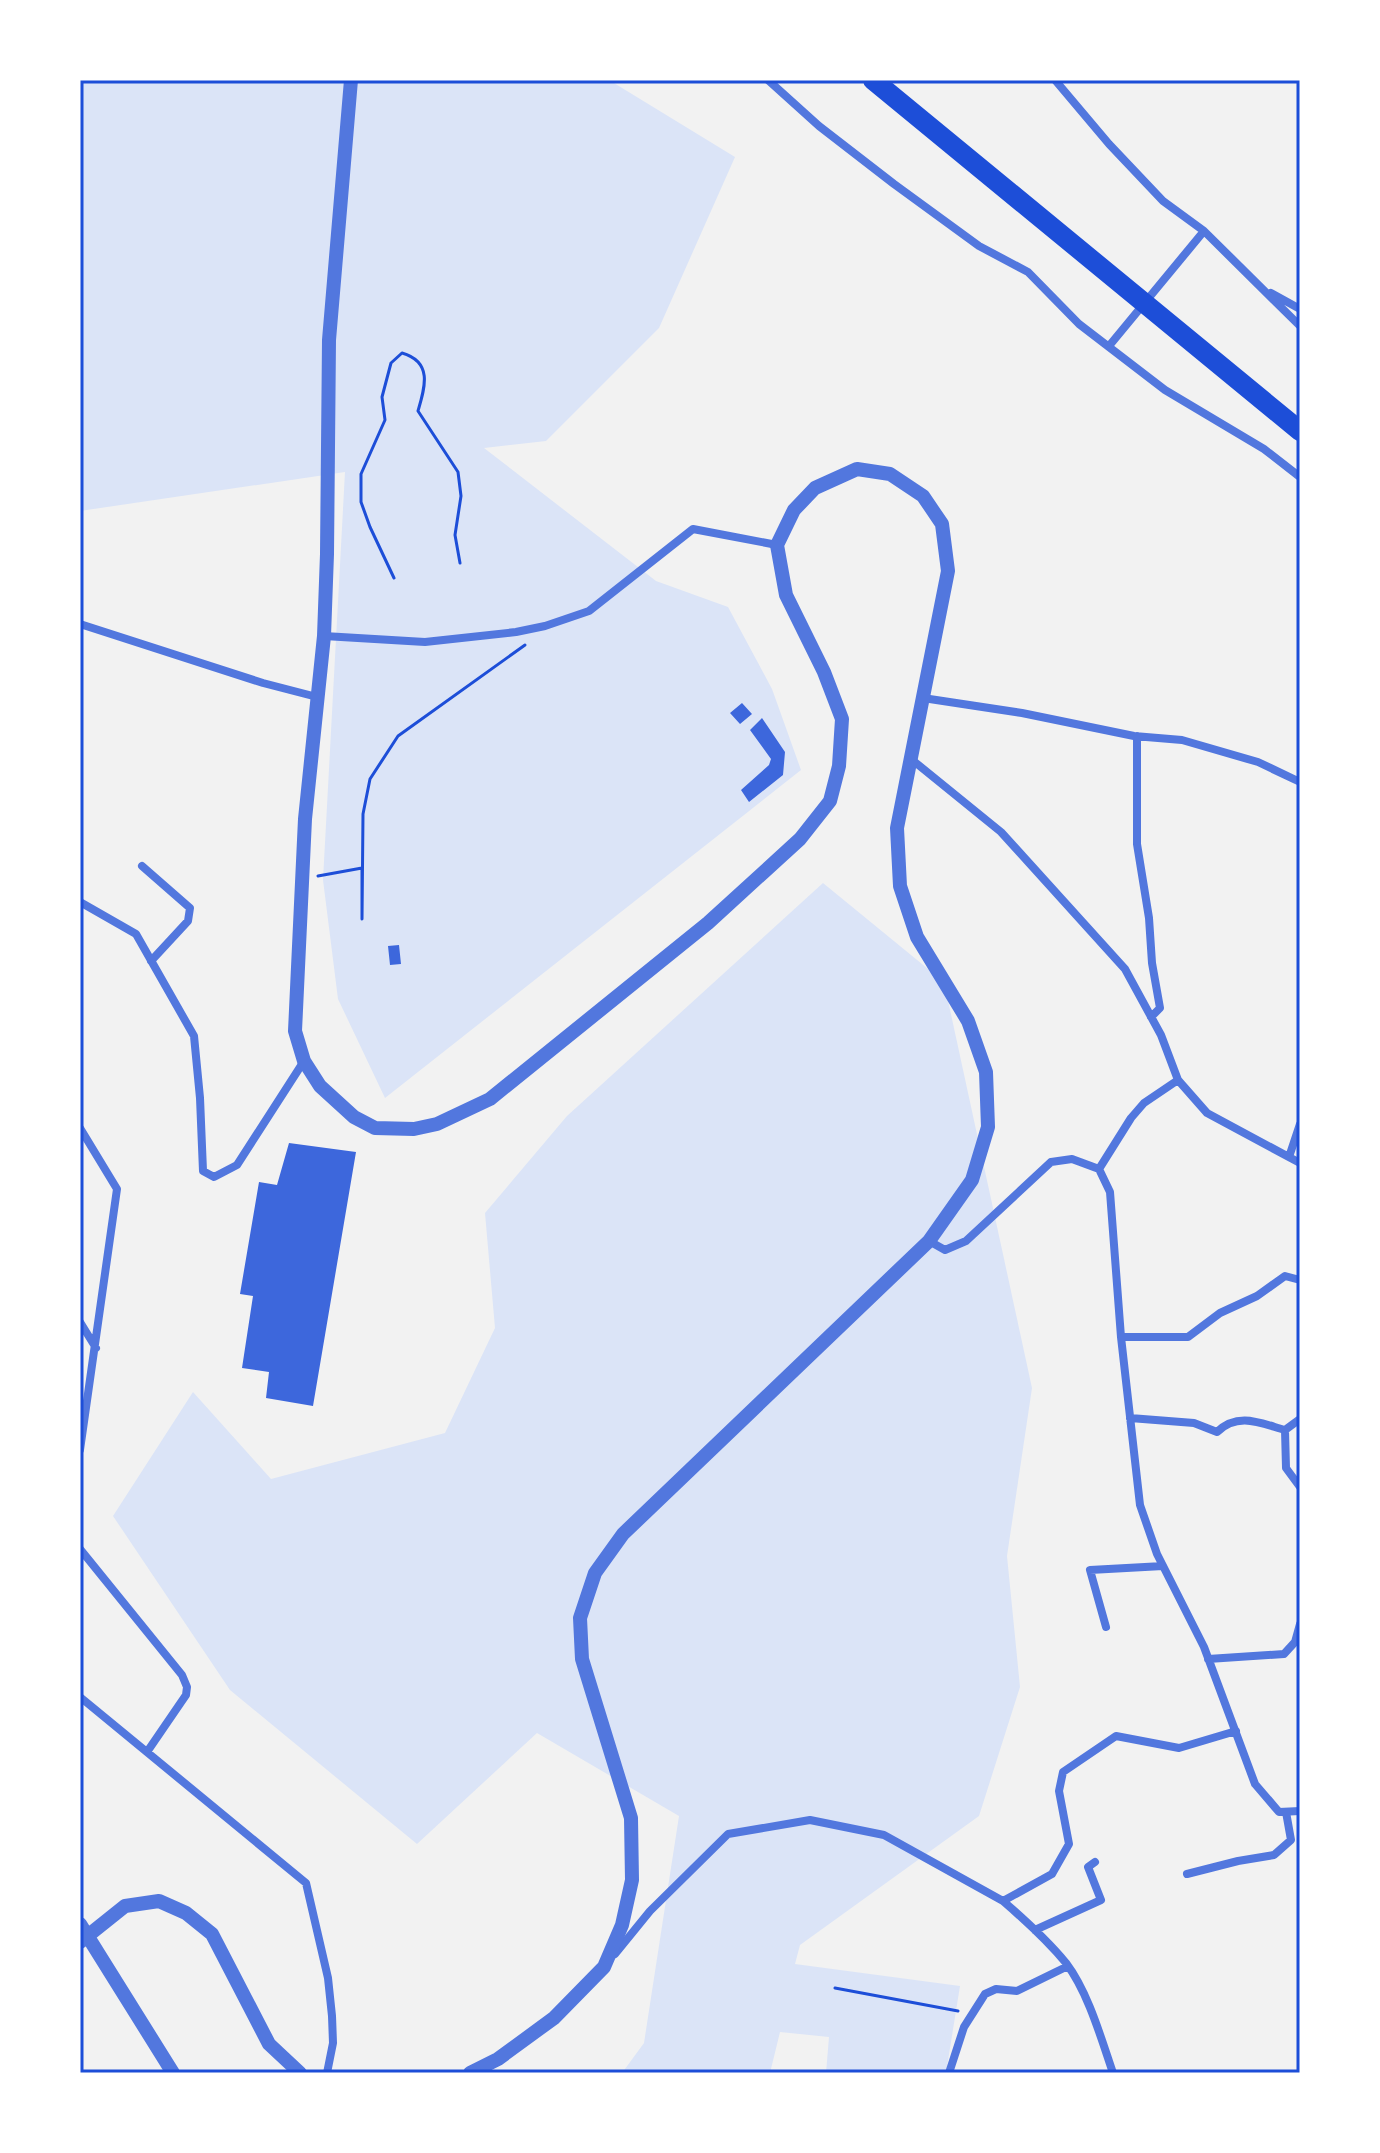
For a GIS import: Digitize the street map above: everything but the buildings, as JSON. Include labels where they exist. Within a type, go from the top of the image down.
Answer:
[{"type":"highway","points":[[873,80],[1300,431]]},
{"type":"street","points":[[351,80],[329,340],[324,636],[302,879],[295,1031],[304,1061],[320,1086],[354,1117],[375,1128],[414,1129],[437,1124],[490,1099],[708,923],[800,839],[830,801],[839,766],[842,719],[824,672],[786,595],[777,545],[794,510],[815,488],[857,469],[890,474],[923,496],[942,524],[948,571],[897,828],[900,886],[917,937],[968,1021],[986,1072],[988,1127],[972,1180],[929,1241],[623,1534],[595,1573],[580,1618],[582,1659],[631,1818],[632,1833],[632,1880],[622,1925],[604,1967]]},
{"type":"street","points":[[768,80],[819,126],[906,193],[979,246],[1028,272],[1079,324],[1165,390],[1264,449],[1300,477]]},
{"type":"street","points":[[1055,80],[1163,201],[1204,231],[1300,326]]},
{"type":"street","points":[[1109,346],[1204,231]]},
{"type":"street","points":[[1260,287],[1300,309]]},
{"type":"street","points":[[324,636],[425,642],[516,632],[589,611],[693,529],[777,545]]},
{"type":"street","points":[[80,624],[170,655],[317,697]]},
{"type":"street","points":[[923,698],[1022,713],[1137,736],[1182,740],[1258,762],[1300,782]]},
{"type":"street","points":[[1137,736],[1137,844],[1160,1008],[1151,1017]]},
{"type":"street","points":[[911,759],[1001,832],[1125,969],[1151,1017],[1178,1080],[1207,1113],[1300,1163]]},
{"type":"street","points":[[142,866],[190,908],[188,921],[151,961]]},
{"type":"street","points":[[80,902],[136,934],[194,1036],[203,1171],[214,1177],[237,1165],[304,1061]]},
{"type":"street","points":[[1099,1169],[1144,1103],[1178,1080]]},
{"type":"street","points":[[1289,1157],[1300,1124]]},
{"type":"street","points":[[80,1128],[117,1189],[80,1450]]},
{"type":"street","points":[[929,1241],[945,1250],[966,1241],[1051,1162],[1072,1159],[1099,1169],[1110,1192],[1121,1337],[1140,1505],[1163,1566],[1208,1659],[1255,1784],[1279,1812],[1300,1811]]},
{"type":"street","points":[[1121,1337],[1188,1337],[1220,1313],[1257,1296],[1285,1276],[1300,1280]]},
{"type":"street","points":[[80,1322],[96,1348]]},
{"type":"street","points":[[1130,1418],[1194,1423],[1217,1432],[1227,1422],[1250,1420],[1285,1430]]},
{"type":"street","points":[[1285,1430],[1300,1419]]},
{"type":"street","points":[[1285,1430],[1286,1468],[1300,1487]]},
{"type":"street","points":[[80,1549],[182,1675],[187,1687],[186,1695],[147,1752]]},
{"type":"street","points":[[1106,1627],[1090,1570],[1163,1566]]},
{"type":"street","points":[[1208,1659],[1284,1654],[1295,1642],[1300,1624]]},
{"type":"street","points":[[80,1697],[306,1883],[329,1991],[333,2043],[327,2073]]},
{"type":"street","points":[[1003,1901],[1052,1874],[1069,1844],[1059,1791],[1063,1772],[1116,1736],[1179,1748],[1236,1731]]},
{"type":"street","points":[[1187,1874],[1274,1855],[1291,1840],[1286,1812]]},
{"type":"street","points":[[470,2073],[498,2059],[554,2018],[604,1967],[650,1911],[728,1834],[810,1820],[884,1835],[1003,1901],[1068,1966],[1093,2016],[1113,2073]]},
{"type":"street","points":[[1035,1930],[1101,1900],[1088,1867],[1095,1862]]},
{"type":"street","points":[[173,2073],[82,1934],[125,1906],[159,1901],[186,1913],[212,1934],[269,2044],[300,2073]]},
{"type":"street","points":[[949,2073],[964,2027],[985,1994],[996,1989],[1017,1991],[1068,1966]]},
{"type":"path","points":[[394,578],[361,502],[361,474],[385,420],[382,397],[391,363],[402,353],[417,359],[424,368],[427,380],[418,411],[458,472],[461,496],[455,535],[460,563]]},
{"type":"path","points":[[362,868],[362,919],[363,814],[370,779],[398,736],[531,641]]},
{"type":"path","points":[[302,879],[362,868]]},
{"type":"path","points":[[835,1988],[938,2009],[974,2013]]},
{"type":"shaded area","points":[[80,80],[609,80],[735,157],[659,328],[546,441],[484,448],[656,581],[728,607],[772,689],[801,770],[385,1098],[338,999],[323,880],[345,472],[80,511]]},
{"type":"shaded area","points":[[823,883],[944,982],[1032,1388],[1007,1556],[1020,1687],[979,1816],[800,1945],[795,1964],[960,1986],[946,2073],[826,2073],[829,2037],[780,2032],[770,2073],[622,2073],[644,2043],[679,1816],[537,1733],[417,1844],[230,1690],[113,1516],[193,1392],[271,1479],[445,1433],[495,1328],[485,1213],[567,1116]]}]
